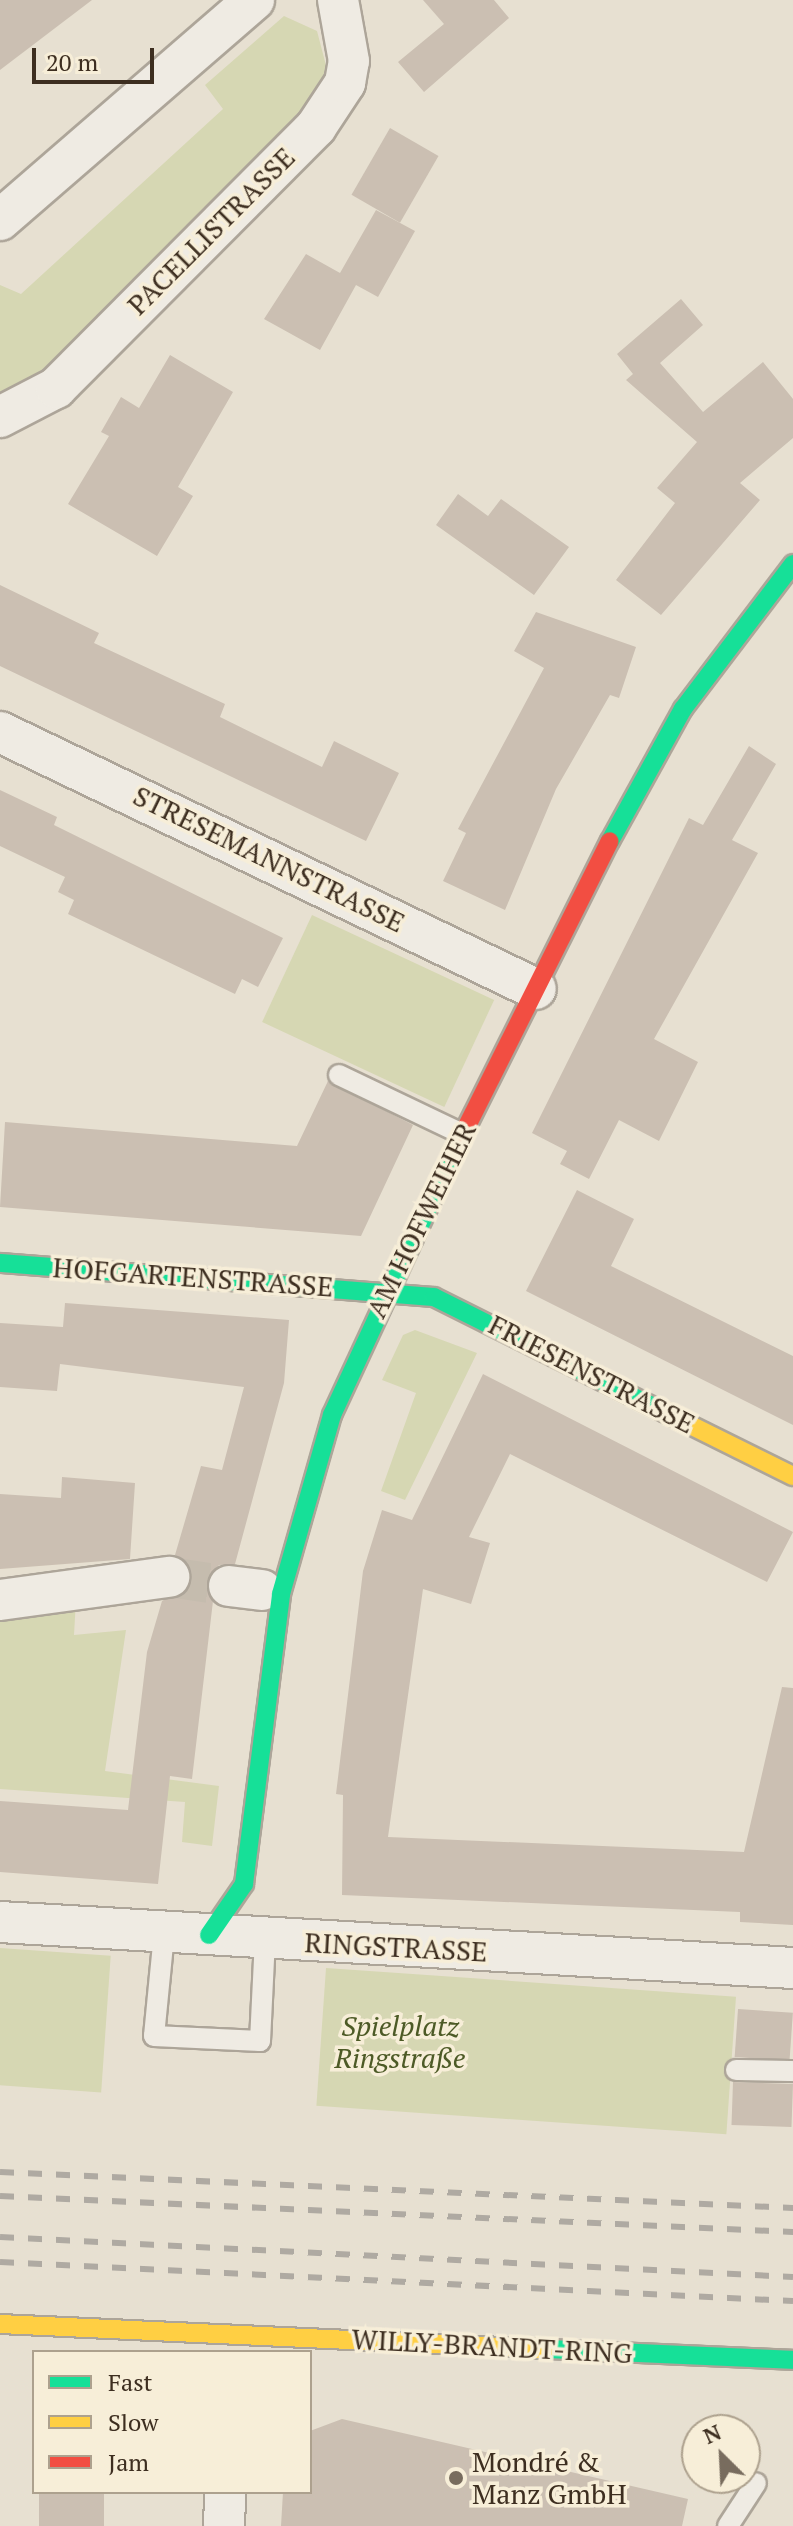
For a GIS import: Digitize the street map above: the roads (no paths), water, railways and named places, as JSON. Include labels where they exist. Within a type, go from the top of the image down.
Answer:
[{"type":"street","points":[[0,220],[254,0]]},
{"type":"street","name":"PACELLISTRASSE","points":[[0,417],[56,388],[316,127],[345,83],[349,61],[338,0]]},
{"type":"street","name":"AM HOFWEIHER","points":[[209,1935],[244,1884],[290,1551],[332,1415],[386,1289],[462,1134],[683,709],[793,564]]},
{"type":"street","name":"STRESEMANNSTRASSE","points":[[0,732],[536,989]]},
{"type":"street","name":"HOFGARTENSTRASSE","points":[[0,1263],[386,1289]]},
{"type":"street","name":"FRIESENSTRASSE","points":[[386,1289],[434,1297],[496,1325],[793,1476]]},
{"type":"street","points":[[0,1600],[169,1577]]},
{"type":"street","name":"RINGSTRASSE","points":[[0,1922],[164,1934],[793,1968]]},
{"type":"street","name":"WILLY-BRANDT-RING","points":[[0,2324],[793,2360]]},
{"type":"street","points":[[224,2526],[225,2494]]},
{"type":"lane","points":[[339,1075],[462,1134]]},
{"type":"lane","points":[[164,1934],[154,2036],[260,2041],[265,1939]]},
{"type":"lane","points":[[736,2070],[793,2071]]},
{"type":"lane","points":[[728,2526],[749,2494]]},
{"type":"tunnel","points":[[169,1577],[229,1586]]},
{"type":"railway","points":[[0,2172],[793,2208]]},
{"type":"railway","points":[[0,2196],[793,2232]]},
{"type":"railway","points":[[0,2237],[793,2277]]},
{"type":"railway","points":[[0,2262],[793,2301]]},
{"type":"place","name":"Mondré & Manz GmbH","points":[[456,2478]]},
{"type":"park label","name":"Spielplatz Ringstraße","points":[[400,2042]]}]
